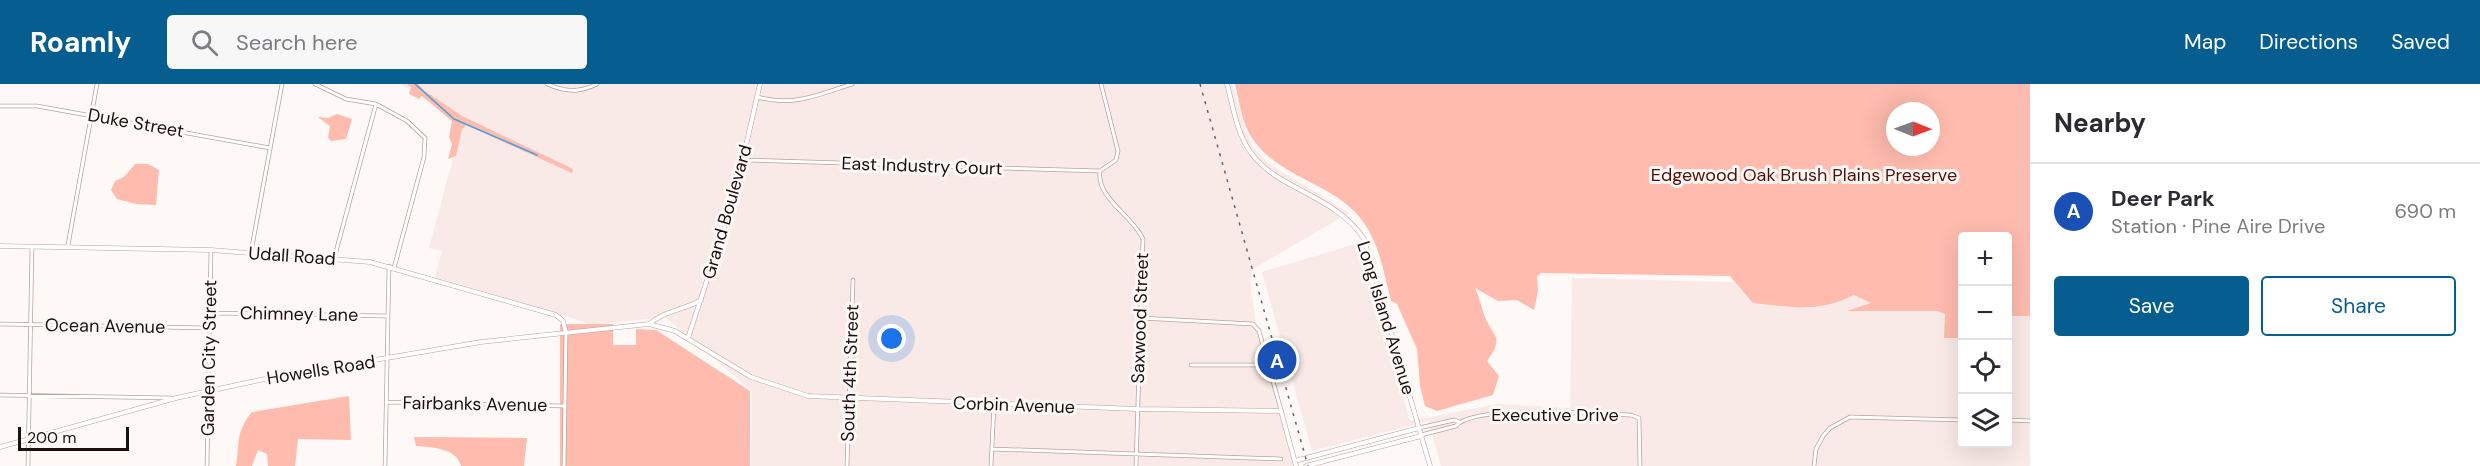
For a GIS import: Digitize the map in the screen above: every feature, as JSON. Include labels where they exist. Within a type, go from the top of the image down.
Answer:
[{"type":"street","points":[[68,245],[97,84]]},
{"type":"street","points":[[251,252],[282,84]]},
{"type":"street","points":[[315,84],[346,99],[376,104],[418,129],[426,146],[391,267],[385,466]]},
{"type":"street","points":[[547,84],[574,91],[585,90],[597,84]]},
{"type":"street","name":"Grand Boulevard","points":[[688,338],[744,160],[760,84]]},
{"type":"street","points":[[757,98],[775,102],[795,102],[852,84]]},
{"type":"street","points":[[1100,171],[1116,159],[1117,142],[1101,84]]},
{"type":"street","name":"Long Island Avenue","points":[[1227,84],[1240,132],[1256,159],[1276,174],[1342,213],[1364,239],[1430,466]]},
{"type":"street","points":[[334,259],[376,104]]},
{"type":"street","name":"Duke Street","points":[[0,106],[38,106],[270,148]]},
{"type":"street","name":"East Industry Court","points":[[744,160],[1100,171]]},
{"type":"street","name":"Saxwood Street","points":[[1100,171],[1102,189],[1139,231],[1143,239],[1136,466]]},
{"type":"street","points":[[28,466],[32,245]]},
{"type":"street","name":"Udall Road","points":[[0,246],[68,245],[251,252],[334,259],[391,267],[556,315],[563,321],[566,333]]},
{"type":"street","name":"Garden City Street","points":[[207,466],[211,250]]},
{"type":"street","name":"South 4th Street","points":[[847,466],[853,280]]},
{"type":"street","points":[[649,324],[660,315],[686,309],[701,300]]},
{"type":"street","name":"Chimney Lane","points":[[209,313],[388,316]]},
{"type":"street","points":[[1140,318],[1244,321],[1256,326],[1296,464],[1419,428]]},
{"type":"street","name":"Ocean Avenue","points":[[0,324],[209,328]]},
{"type":"street","name":"Howells Road","points":[[0,447],[176,398],[274,377],[481,342],[649,324]]},
{"type":"street","name":"Corbin Avenue","points":[[649,324],[666,328],[688,338],[751,377],[808,396],[1137,409],[1281,411]]},
{"type":"street","points":[[564,466],[566,333]]},
{"type":"street","points":[[1191,365],[1269,365]]},
{"type":"street","points":[[0,395],[176,398]]},
{"type":"street","name":"Fairbanks Avenue","points":[[386,402],[564,406]]},
{"type":"street","points":[[991,466],[994,404]]},
{"type":"street","name":"Executive Drive","points":[[1421,435],[1456,426],[1459,422],[1484,414],[1508,412],[1631,415],[1639,418],[1641,428],[1640,466]]},
{"type":"street","points":[[1814,466],[1816,449],[1823,436],[1830,428],[1850,417],[1958,420]]},
{"type":"street","name":"Executive Drive","points":[[1419,428],[1454,420],[1459,422]]},
{"type":"street","points":[[2012,420],[2030,421]]},
{"type":"street","points":[[1306,466],[1421,435]]},
{"type":"street","points":[[992,449],[1281,459]]},
{"type":"shaded area","points":[[400,84],[1232,84],[1245,130],[1253,147],[1268,163],[1349,213],[1253,269],[1250,281],[1256,326],[1296,466],[751,466],[752,391],[665,317],[590,325],[435,277],[442,251],[429,248],[464,117]]},
{"type":"shaded area","points":[[1359,243],[1410,421],[1497,404],[1570,408],[1572,278],[1958,288],[1958,448],[2012,448],[2012,290],[2030,290],[2030,466],[1441,466],[1428,421],[1312,451],[1262,272]]},
{"type":"green space","points":[[407,84],[418,84],[462,116],[573,169],[572,173],[466,125],[462,129],[456,156],[448,159],[452,144],[449,137],[452,121],[422,96],[419,99],[409,94],[411,87]]},
{"type":"green space","name":"Edgewood Oak Brush Plains Preserve","points":[[1235,84],[2030,84],[2030,316],[2012,316],[2012,232],[1958,232],[1958,338],[1944,338],[1945,314],[1937,311],[1847,311],[1871,303],[1854,295],[1829,304],[1793,307],[1753,303],[1730,276],[1541,273],[1537,277],[1538,291],[1534,310],[1517,300],[1498,301],[1475,288],[1484,315],[1497,341],[1487,361],[1499,376],[1493,395],[1437,411],[1425,406],[1420,386],[1417,349],[1397,304],[1391,301],[1378,251],[1364,223],[1338,198],[1274,161],[1249,133]]},
{"type":"green space","points":[[337,114],[352,119],[346,139],[331,141],[328,138],[330,126],[318,117],[328,118]]},
{"type":"green space","points":[[135,164],[148,164],[159,170],[156,205],[136,204],[117,199],[111,190],[115,181],[124,177]]},
{"type":"green space","points":[[560,324],[613,324],[613,345],[636,345],[636,329],[656,330],[750,391],[750,466],[560,466]]},
{"type":"green space","points":[[349,396],[351,440],[298,439],[295,466],[268,466],[267,454],[258,450],[252,466],[236,466],[239,438],[252,412]]},
{"type":"green space","points":[[414,437],[527,438],[524,466],[461,466],[459,460],[449,452],[416,446]]},
{"type":"waterway","points":[[415,84],[454,119],[537,155]]},
{"type":"railway","points":[[1200,84],[1308,466]]},
{"type":"place","name":"Deer Park","points":[[1277,360]]}]
